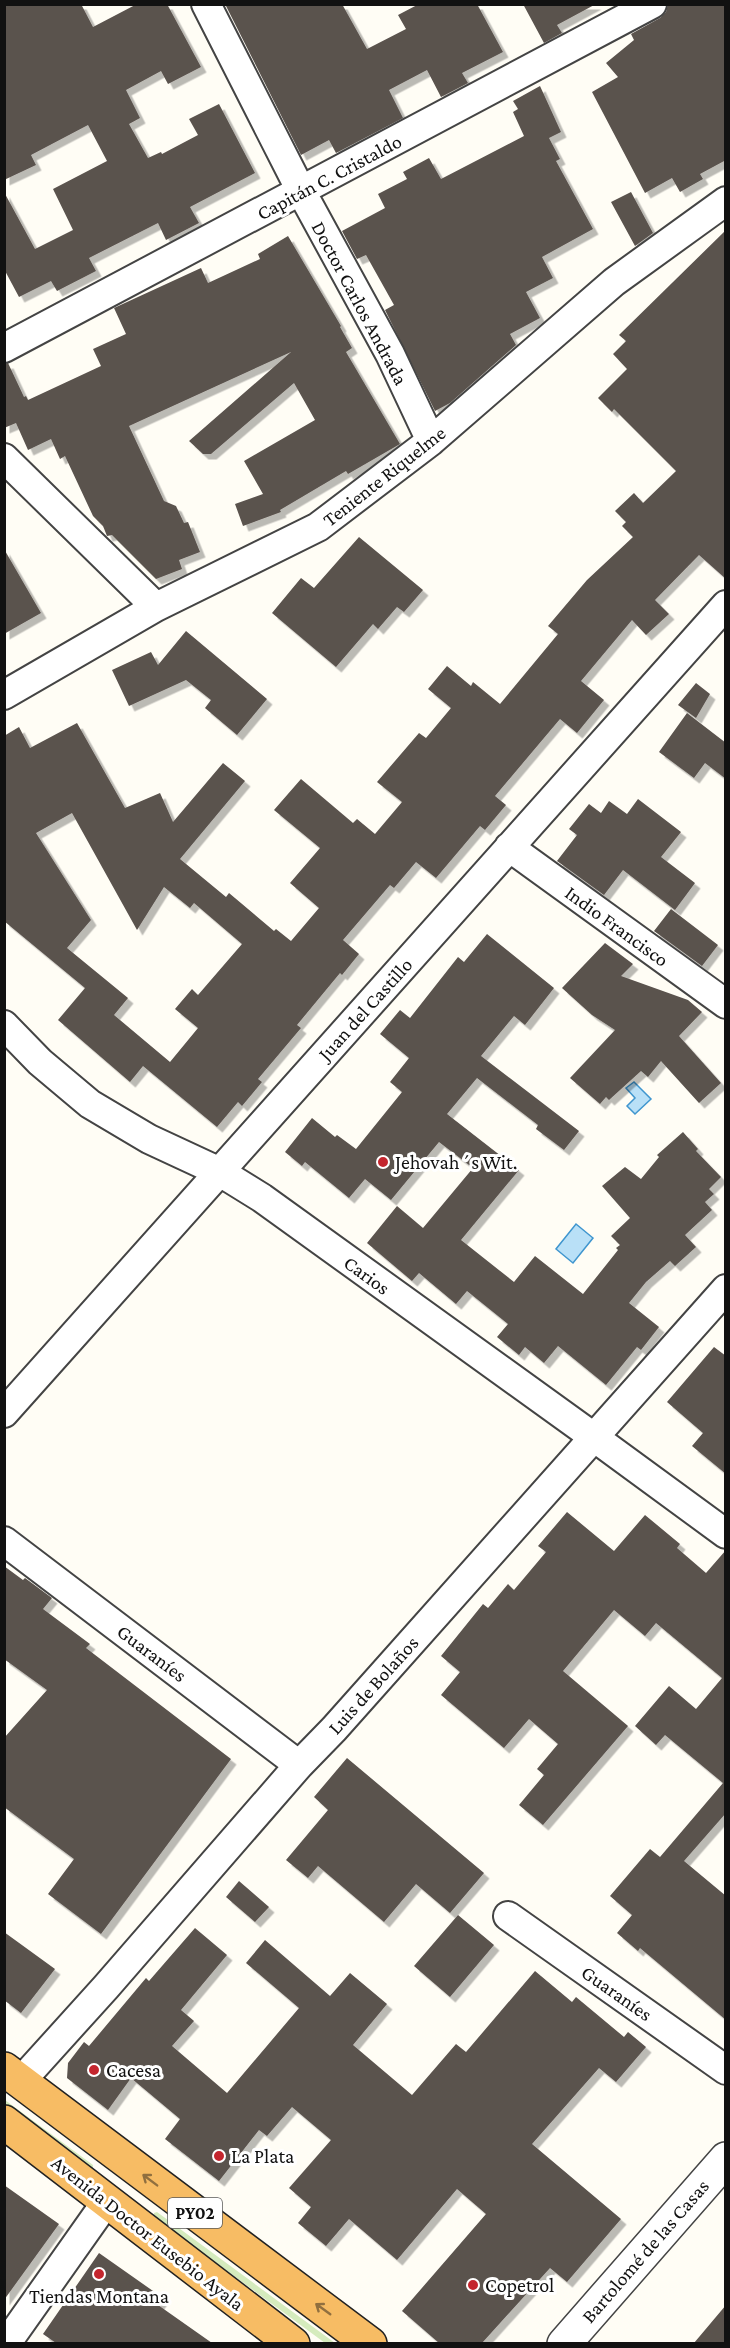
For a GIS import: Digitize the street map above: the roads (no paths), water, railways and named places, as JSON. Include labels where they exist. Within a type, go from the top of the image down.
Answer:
[{"type":"highway","name":"PY02","points":[[13,2075],[370,2343]]},
{"type":"highway","name":"Avenida Doctor Eusebio Ayala","points":[[4,2122],[285,2341]]},
{"type":"street","name":"Doctor Carlos Andrada","points":[[206,4],[301,191],[390,354],[431,441]]},
{"type":"street","name":"Capitán C. Cristaldo","points":[[4,348],[652,4]]},
{"type":"street","name":"Teniente Riquelme","points":[[4,695],[156,607],[318,527],[431,441],[614,282],[726,201]]},
{"type":"street","points":[[4,458],[156,607]]},
{"type":"street","name":"Juan del Castillo","points":[[4,1413],[726,605]]},
{"type":"street","name":"Indio Francisco","points":[[509,847],[726,1004]]},
{"type":"street","name":"Carios","points":[[4,1025],[40,1062],[90,1104],[149,1139],[220,1172],[262,1198],[726,1534]]},
{"type":"street","name":"Luis de Bolaños","points":[[13,2075],[106,1987],[299,1765],[334,1729],[726,1289]]},
{"type":"street","name":"Guaraníes","points":[[4,1541],[299,1765]]},
{"type":"street","name":"Guaraníes","points":[[508,1916],[726,2070]]},
{"type":"street","name":"Bartolomé de las Casas","points":[[564,2343],[726,2159]]},
{"type":"street","points":[[6,2343],[107,2201]]},
{"type":"water","points":[[634,1082],[651,1099],[635,1114],[627,1106],[635,1098],[626,1088]]},
{"type":"water","points":[[576,1224],[593,1238],[573,1263],[556,1249]]},
{"type":"place","name":"Jehovah´s Wit.","points":[[383,1162]]},
{"type":"place","name":"Cacesa","points":[[94,2070]]},
{"type":"place","name":"La Plata","points":[[219,2156]]},
{"type":"place","name":"Tiendas Montana","points":[[99,2274]]},
{"type":"place","name":"Copetrol","points":[[473,2285]]}]
